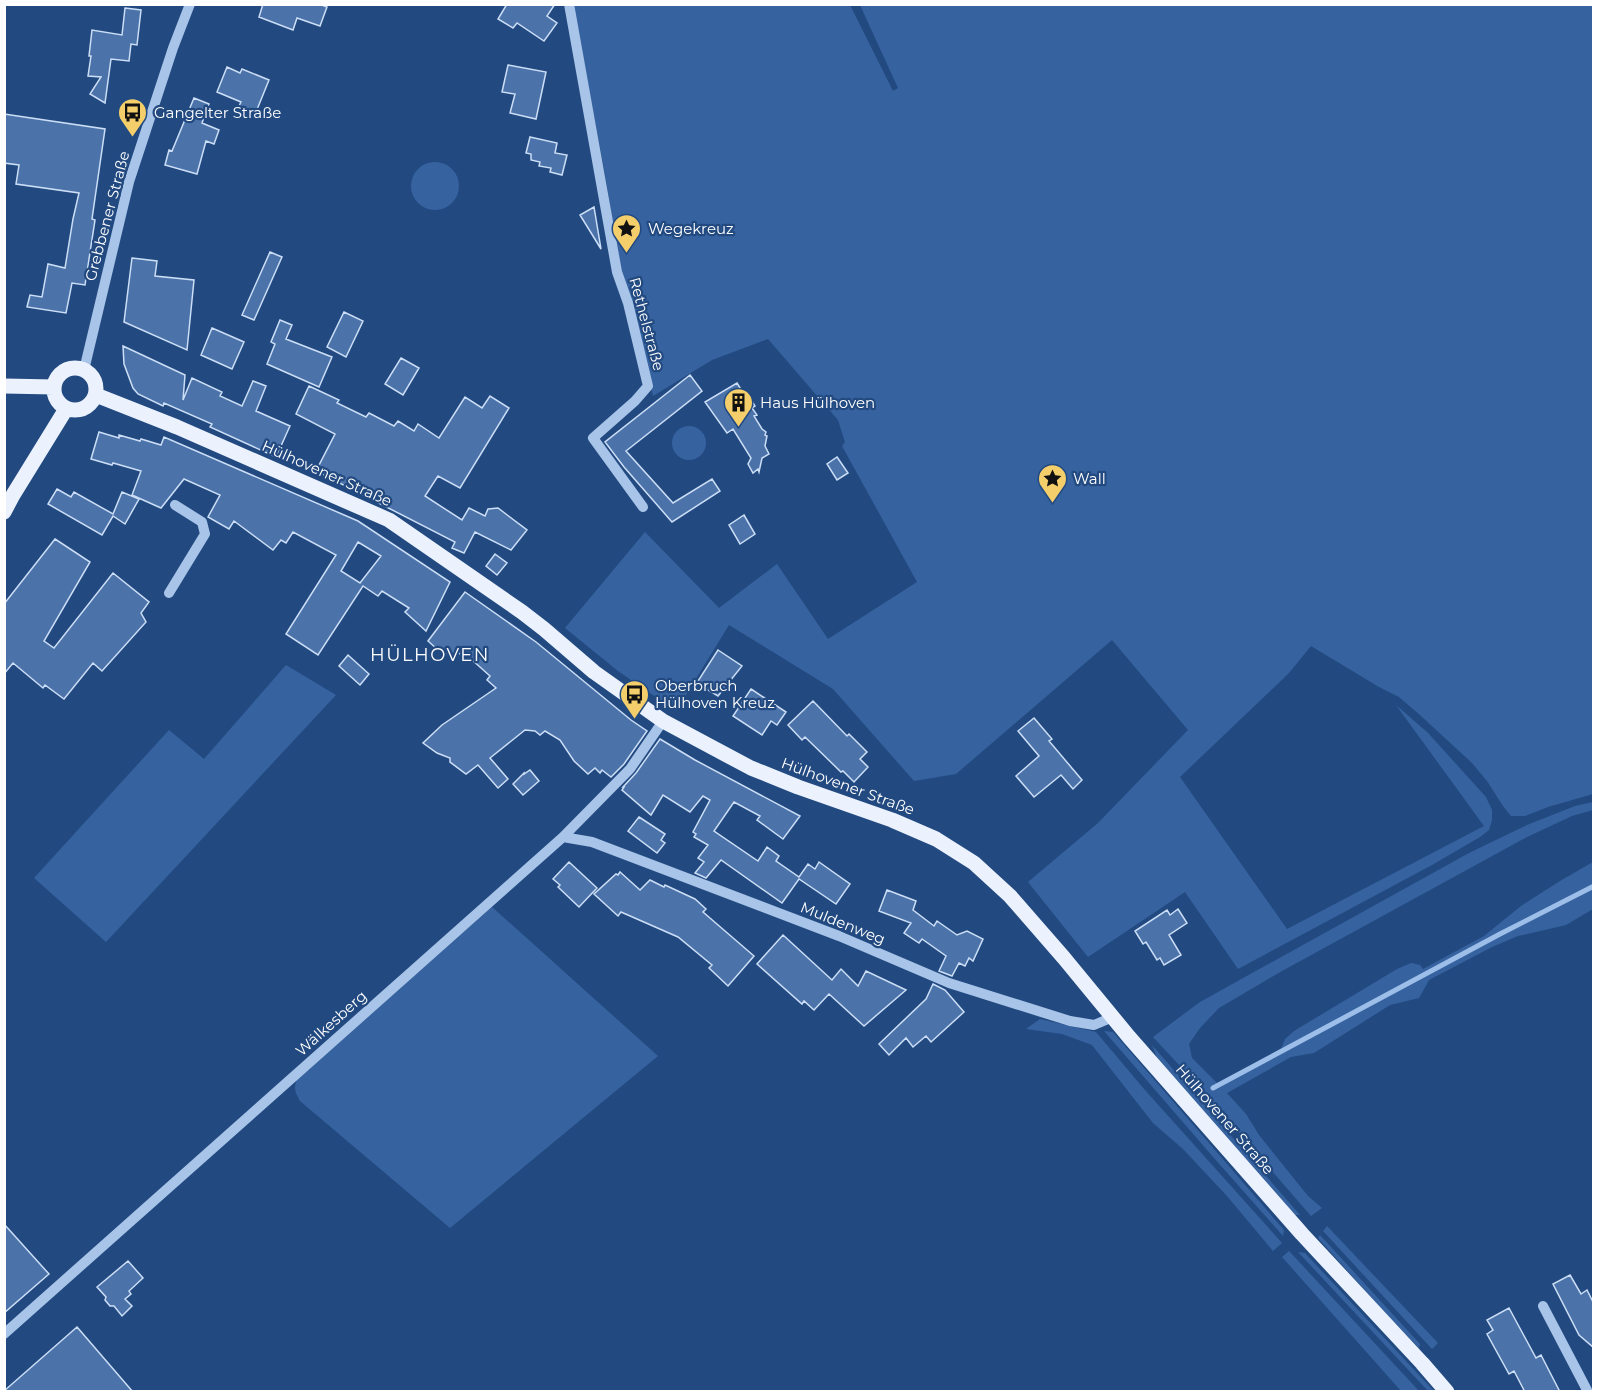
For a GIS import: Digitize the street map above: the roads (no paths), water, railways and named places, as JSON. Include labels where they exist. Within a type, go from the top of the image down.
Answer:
[{"type":"main road","points":[[77,368],[84,370],[94,380],[96,395],[84,409],[72,411],[66,409],[56,400],[55,380],[64,370],[77,368]]},
{"type":"main road","points":[[4,386],[54,387]]},
{"type":"main road","name":"Hülhovener Straße","points":[[96,395],[389,520],[522,612],[594,672],[663,721],[751,768],[936,839],[974,863],[1010,896],[1302,1234],[1415,1354],[1447,1392]]},
{"type":"main road","points":[[4,512],[66,409]]},
{"type":"street","name":"Grebbener Straße","points":[[84,370],[129,182],[172,48],[190,4]]},
{"type":"street","name":"Rethelstraße","points":[[569,4],[617,272],[628,303],[648,386],[636,401],[593,438],[643,507]]},
{"type":"street","points":[[169,593],[205,534],[202,522],[175,505]]},
{"type":"street","name":"Wälkesberg","points":[[4,1334],[563,837],[630,768],[663,721]]},
{"type":"street","name":"Muldenweg","points":[[563,837],[592,842],[839,936],[950,983],[1071,1021],[1094,1025],[1113,1017]]},
{"type":"street","points":[[1543,1306],[1588,1392]]},
{"type":"waterway","points":[[1213,1088],[1594,886]]},
{"type":"place","name":"Gangelter Straße","points":[[133,138]]},
{"type":"place","name":"Wegekreuz","points":[[627,254]]},
{"type":"place","name":"Haus Hülhoven","points":[[739,428]]},
{"type":"place","name":"Wall","points":[[1052,504]]},
{"type":"place","name":"Oberbruch Hülhoven Kreuz","points":[[634,720]]},
{"type":"district","name":"HÜLHOVEN","points":[[430,655]]}]
